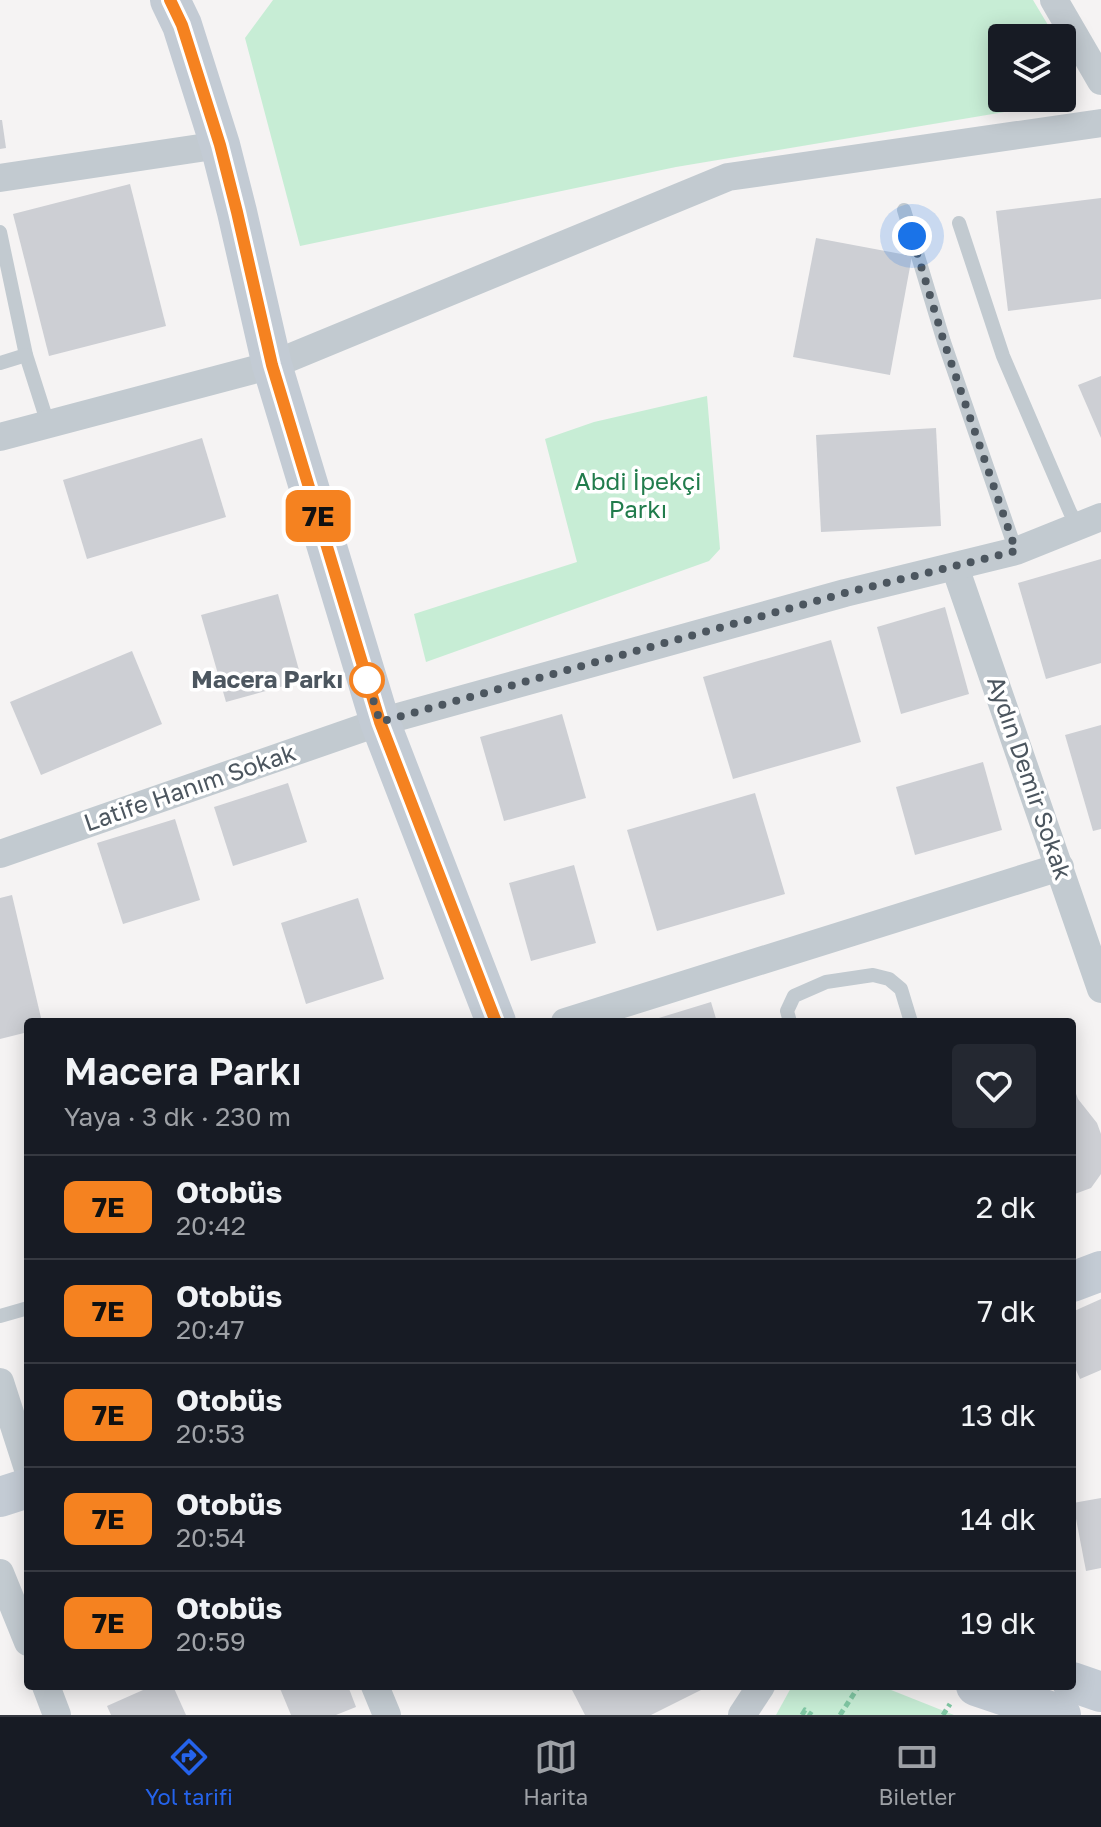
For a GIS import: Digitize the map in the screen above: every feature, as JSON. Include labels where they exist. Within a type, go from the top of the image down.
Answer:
[{"type":"main road","points":[[175,3],[220,145],[272,365],[380,722],[494,1018]]},
{"type":"main road","points":[[1076,1280],[1101,1271]]},
{"type":"main road","points":[[0,1497],[24,1489]]},
{"type":"main road","points":[[1076,1683],[1101,1692]]},
{"type":"main road","points":[[988,1690],[1061,1715]]},
{"type":"street","points":[[1054,0],[1101,81]]},
{"type":"street","points":[[0,437],[272,365],[728,177],[1101,123]]},
{"type":"street","points":[[0,178],[220,145]]},
{"type":"street","name":"Latife Hanım Sokak","points":[[0,854],[380,722],[830,597],[1016,551],[1090,522]]},
{"type":"street","name":"Aydın Demir Sokak","points":[[955,567],[1101,989]]},
{"type":"street","points":[[578,1018],[1060,867]]},
{"type":"street","points":[[0,1382],[24,1457]]},
{"type":"street","points":[[0,1573],[24,1632]]},
{"type":"street","points":[[48,1690],[57,1715]]},
{"type":"street","points":[[377,1690],[387,1715]]},
{"type":"street","points":[[742,1715],[758,1690]]},
{"type":"lane","points":[[904,210],[944,342],[1016,551]]},
{"type":"lane","points":[[959,223],[1003,356],[1070,512],[1090,522]]},
{"type":"lane","points":[[0,232],[26,355],[48,424]]},
{"type":"lane","points":[[0,363],[26,355]]},
{"type":"lane","points":[[789,1018],[787,1011],[794,996],[826,982],[873,975],[889,979],[901,989],[910,1018]]},
{"type":"lane","points":[[0,1316],[24,1309]]},
{"type":"path","points":[[840,1715],[856,1690]]},
{"type":"path","points":[[802,1715],[805,1710],[812,1715]]},
{"type":"green space","points":[[273,0],[1033,0],[1047,24],[988,24],[988,112],[1005,112],[676,167],[300,246],[245,38]]},
{"type":"green space","name":"Abdi İpekçi Parkı","points":[[707,396],[720,549],[709,561],[426,662],[414,614],[577,562],[545,439],[594,422]]},
{"type":"green space","points":[[790,1690],[891,1690],[954,1715],[776,1715]]},
{"type":"building","points":[[0,120],[6,148],[0,149]]},
{"type":"building","points":[[130,184],[166,326],[49,356],[13,214]]},
{"type":"building","points":[[1101,198],[1101,299],[1008,311],[996,211]]},
{"type":"building","points":[[816,238],[912,256],[890,375],[793,357]]},
{"type":"building","points":[[1101,376],[1101,438],[1078,385]]},
{"type":"building","points":[[936,428],[941,526],[821,532],[816,435]]},
{"type":"building","points":[[202,438],[226,517],[87,559],[63,480]]},
{"type":"building","points":[[1101,559],[1101,663],[1046,679],[1018,583]]},
{"type":"building","points":[[278,594],[302,681],[226,702],[201,615]]},
{"type":"building","points":[[945,607],[969,694],[901,714],[877,627]]},
{"type":"building","points":[[831,640],[861,742],[733,779],[703,677]]},
{"type":"building","points":[[132,651],[162,724],[41,775],[10,702]]},
{"type":"building","points":[[562,714],[586,798],[504,821],[480,737]]},
{"type":"building","points":[[1101,725],[1101,829],[1093,831],[1065,735]]},
{"type":"building","points":[[983,762],[1002,830],[915,855],[896,787]]},
{"type":"building","points":[[288,783],[307,842],[233,866],[214,807]]},
{"type":"building","points":[[755,793],[785,894],[657,931],[627,830]]},
{"type":"building","points":[[175,819],[200,900],[123,924],[97,843]]},
{"type":"building","points":[[574,865],[596,943],[531,961],[509,883]]},
{"type":"building","points":[[12,895],[41,1018],[24,1018],[24,1033],[0,1039],[0,898]]},
{"type":"building","points":[[358,898],[384,979],[306,1004],[281,923]]},
{"type":"building","points":[[711,1002],[716,1018],[659,1018]]},
{"type":"building","points":[[1076,1094],[1101,1134],[1101,1174],[1091,1188],[1076,1194]]},
{"type":"building","points":[[1101,1299],[1101,1370],[1080,1379],[1076,1370],[1076,1310]]},
{"type":"building","points":[[1101,1498],[1101,1568],[1086,1571],[1076,1502]]},
{"type":"building","points":[[143,1690],[175,1690],[186,1715],[111,1715],[107,1706]]},
{"type":"building","points":[[281,1690],[350,1690],[356,1707],[336,1715],[291,1715]]},
{"type":"building","points":[[572,1690],[701,1690],[651,1715],[585,1715]]},
{"type":"bus line","name":"7E","points":[[170,0],[182,25],[220,145],[272,365],[380,722],[494,1018]]},
{"type":"place","name":"Macera Parkı","points":[[367,680]]},
{"type":"route","points":[[367,680],[364,670],[380,722],[845,593],[1016,551],[944,342],[912,236]]}]
